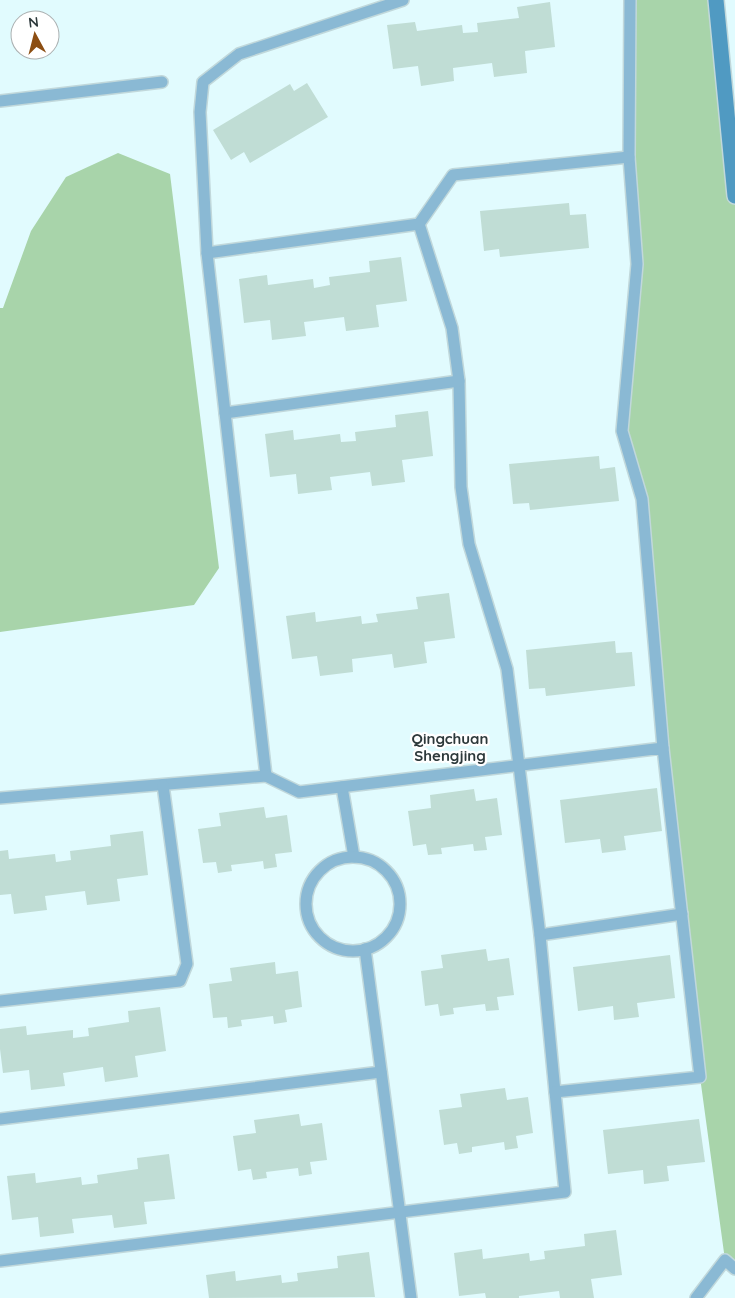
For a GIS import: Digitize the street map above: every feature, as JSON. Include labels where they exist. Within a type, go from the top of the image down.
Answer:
[{"type":"street","points":[[716,0],[735,196]]},
{"type":"lane","points":[[266,776],[207,253],[200,112],[203,82],[239,54],[404,0]]},
{"type":"lane","points":[[555,1092],[700,1077],[663,748],[642,499],[622,431],[637,264],[629,157],[630,0]]},
{"type":"lane","points":[[0,102],[162,82]]},
{"type":"lane","points":[[207,253],[419,224],[453,176],[629,157]]},
{"type":"lane","points":[[0,1261],[565,1192],[540,935],[507,669],[469,544],[461,487],[459,381],[452,328],[419,224]]},
{"type":"lane","points":[[225,413],[459,381]]},
{"type":"lane","points":[[0,798],[266,776],[299,792],[663,748]]},
{"type":"lane","points":[[0,1001],[180,981],[187,964],[163,784]]},
{"type":"lane","points":[[342,787],[354,857]]},
{"type":"lane","points":[[354,857],[374,862],[387,872],[396,885],[400,901],[398,917],[391,931],[380,943],[365,949],[350,950],[336,947],[323,940],[307,916],[306,901],[310,886],[317,874],[338,859],[354,857]]},
{"type":"lane","points":[[540,935],[682,914]]},
{"type":"lane","points":[[365,949],[411,1298]]},
{"type":"lane","points":[[0,1119],[381,1072]]},
{"type":"lane","points":[[696,1298],[724,1260],[735,1269]]},
{"type":"green space","points":[[630,0],[716,0],[735,196],[735,1269],[725,1260],[700,1077],[642,499],[622,431],[637,264]]},
{"type":"green space","points":[[118,153],[170,174],[219,568],[194,605],[0,632],[0,308],[3,308],[31,231],[66,177]]},
{"type":"building","points":[[550,2],[555,47],[525,51],[527,73],[494,77],[492,63],[453,68],[454,81],[421,86],[418,66],[393,69],[387,25],[415,22],[417,31],[462,25],[463,33],[478,32],[477,23],[519,18],[517,7]]},
{"type":"building","points":[[307,83],[328,117],[250,163],[244,152],[231,160],[213,130],[290,84],[294,91]]},
{"type":"building","points":[[569,203],[570,215],[586,214],[589,248],[500,257],[499,249],[484,251],[480,211]]},
{"type":"building","points":[[401,257],[407,301],[376,305],[379,327],[346,331],[344,317],[304,322],[306,336],[272,340],[270,320],[244,323],[239,279],[267,275],[268,285],[313,279],[314,288],[330,285],[329,277],[370,272],[369,261]]},
{"type":"building","points":[[428,411],[433,456],[402,460],[405,482],[372,486],[370,472],[330,477],[332,490],[298,494],[296,474],[270,477],[265,434],[293,430],[294,440],[340,434],[341,442],[356,441],[355,432],[396,427],[395,415]]},
{"type":"building","points":[[599,456],[600,469],[615,467],[619,501],[530,510],[529,503],[513,504],[509,464]]},
{"type":"building","points":[[449,593],[455,638],[424,642],[427,663],[394,668],[392,654],[352,659],[353,672],[320,676],[317,656],[292,659],[286,616],[315,612],[316,622],[361,616],[362,624],[378,622],[376,614],[418,609],[416,597]]},
{"type":"building","points":[[615,641],[616,653],[632,652],[635,686],[546,696],[545,688],[529,689],[526,650]]},
{"type":"building","points":[[657,788],[662,831],[624,836],[626,850],[602,853],[600,839],[565,843],[560,800]]},
{"type":"building","points":[[474,789],[476,801],[497,798],[502,835],[485,837],[487,850],[474,851],[473,844],[441,848],[442,854],[428,855],[426,844],[413,846],[408,811],[431,808],[430,795]]},
{"type":"building","points":[[264,807],[266,818],[287,815],[292,852],[275,854],[277,867],[264,869],[263,861],[231,865],[232,871],[218,873],[216,862],[203,863],[198,829],[221,826],[219,813]]},
{"type":"building","points":[[143,831],[148,875],[117,879],[120,901],[87,905],[85,891],[45,896],[47,910],[14,914],[11,894],[0,895],[0,851],[8,850],[9,859],[55,854],[56,862],[71,860],[70,851],[111,846],[110,835]]},
{"type":"building","points":[[486,949],[488,961],[509,958],[514,995],[497,997],[499,1010],[486,1011],[485,1004],[453,1008],[454,1014],[440,1016],[438,1004],[425,1006],[421,971],[443,968],[441,955]]},
{"type":"building","points":[[670,955],[675,998],[637,1003],[639,1017],[614,1020],[613,1006],[578,1011],[573,967]]},
{"type":"building","points":[[275,962],[276,974],[298,971],[302,1007],[285,1010],[287,1022],[274,1024],[273,1016],[241,1020],[242,1026],[228,1028],[227,1017],[213,1018],[209,984],[232,981],[230,968]]},
{"type":"building","points":[[160,1007],[166,1051],[135,1056],[138,1077],[105,1082],[103,1067],[63,1073],[65,1086],[31,1090],[29,1070],[3,1073],[0,1029],[26,1026],[27,1035],[73,1030],[73,1038],[89,1036],[88,1028],[129,1022],[128,1011]]},
{"type":"building","points":[[505,1088],[507,1100],[528,1097],[533,1133],[516,1136],[518,1148],[505,1150],[504,1142],[472,1147],[472,1152],[459,1154],[457,1143],[444,1145],[439,1110],[462,1107],[460,1094]]},
{"type":"building","points":[[299,1114],[301,1126],[322,1123],[327,1160],[310,1162],[312,1174],[299,1176],[298,1168],[266,1172],[267,1178],[253,1180],[251,1169],[238,1171],[233,1136],[256,1133],[254,1120]]},
{"type":"building","points":[[699,1119],[705,1162],[667,1166],[669,1181],[644,1184],[643,1170],[608,1174],[603,1130]]},
{"type":"building","points":[[169,1154],[175,1199],[144,1202],[147,1224],[114,1228],[112,1215],[72,1219],[74,1233],[40,1237],[38,1217],[12,1220],[7,1176],[35,1173],[36,1183],[81,1177],[82,1185],[98,1183],[97,1175],[138,1169],[137,1158]]},
{"type":"building","points":[[616,1230],[622,1275],[591,1279],[594,1298],[560,1298],[559,1291],[519,1296],[519,1298],[486,1298],[485,1293],[459,1296],[454,1253],[482,1249],[483,1259],[529,1253],[530,1261],[545,1259],[544,1251],[585,1246],[584,1234]]},
{"type":"building","points":[[369,1252],[375,1297],[209,1298],[206,1275],[235,1271],[236,1281],[281,1275],[282,1283],[298,1281],[297,1273],[338,1268],[337,1256]]},
{"type":"district","name":"Qingchuan Shengjing","points":[[450,748]]}]
